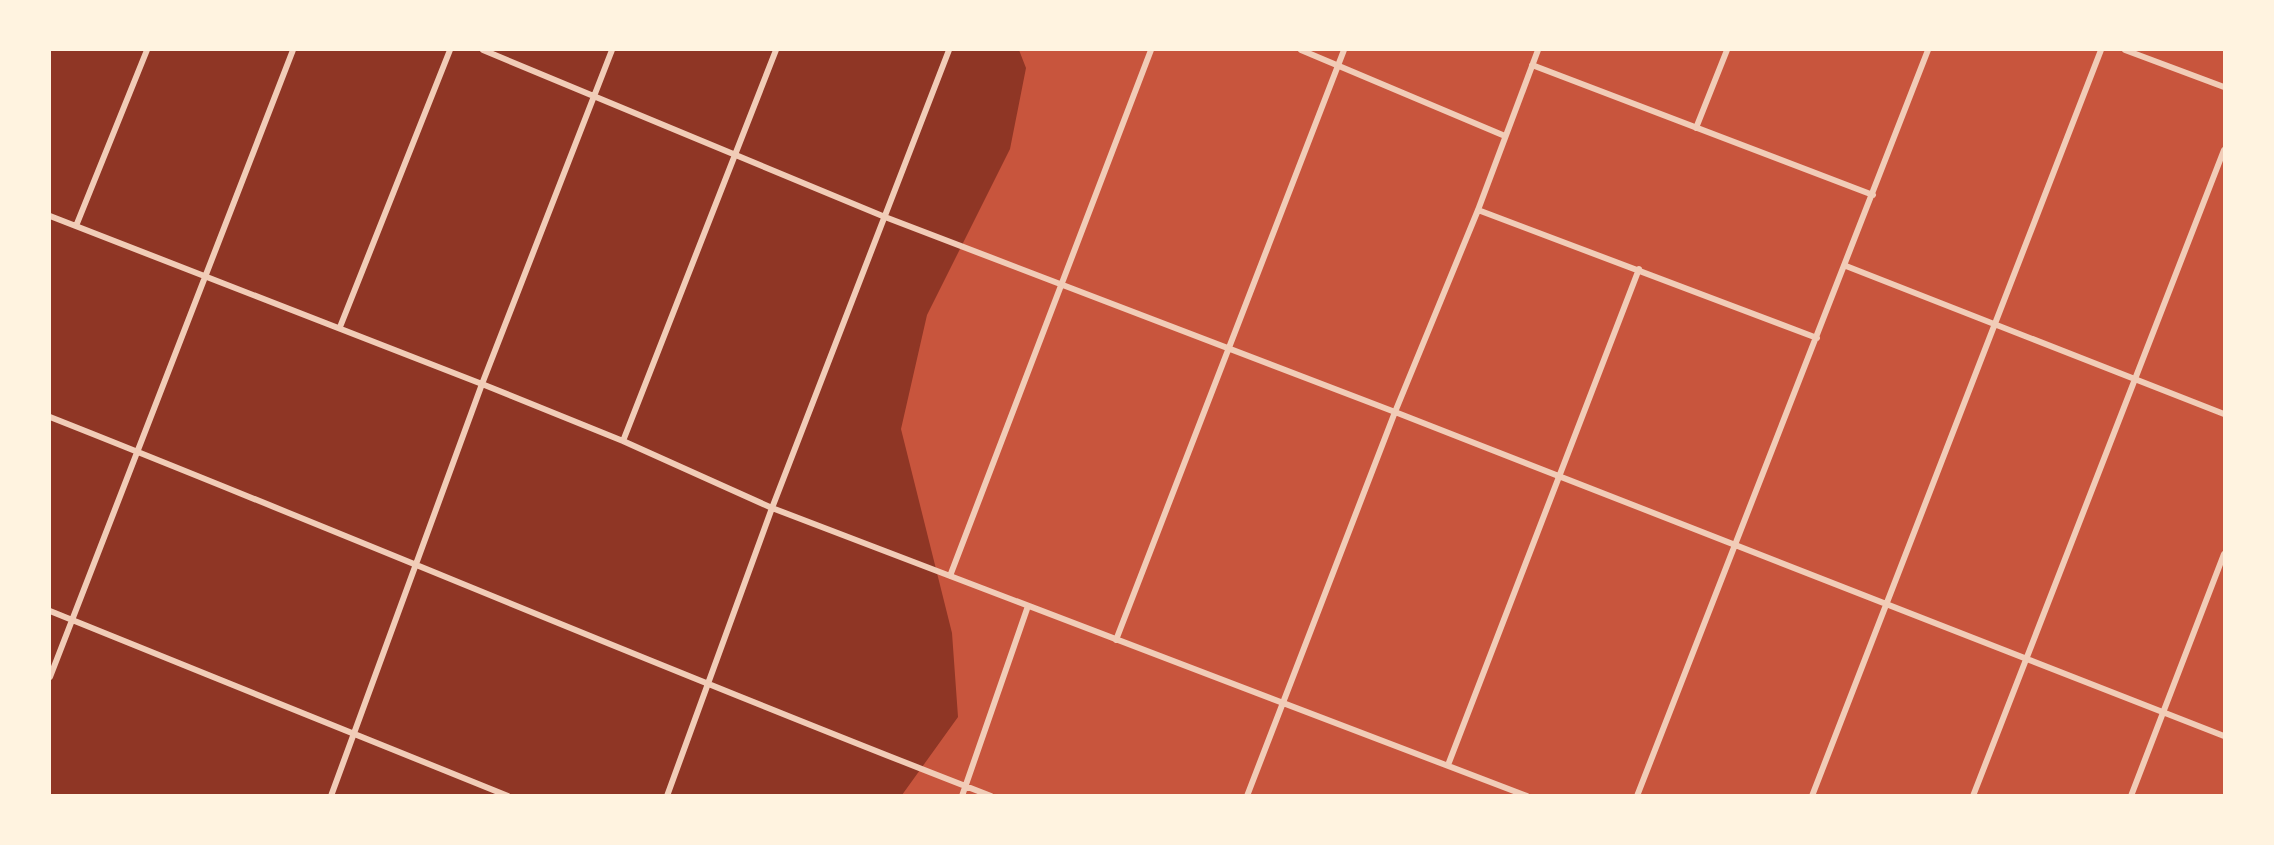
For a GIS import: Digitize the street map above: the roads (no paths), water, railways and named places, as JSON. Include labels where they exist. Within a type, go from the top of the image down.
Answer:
[{"type":"street","points":[[76,226],[147,50]]},
{"type":"street","points":[[50,677],[294,50]]},
{"type":"street","points":[[340,327],[450,50]]},
{"type":"street","points":[[483,50],[885,217],[1230,348],[2027,657],[2224,736]]},
{"type":"street","points":[[331,795],[482,384],[612,50]]},
{"type":"street","points":[[623,441],[776,50]]},
{"type":"street","points":[[667,795],[772,508],[949,50]]},
{"type":"street","points":[[950,576],[1151,50]]},
{"type":"street","points":[[1301,50],[1505,136]]},
{"type":"street","points":[[1116,640],[1344,50]]},
{"type":"street","points":[[1247,795],[1395,412],[1478,210],[1538,50]]},
{"type":"street","points":[[1696,128],[1726,50]]},
{"type":"street","points":[[1638,795],[1846,266],[1928,50]]},
{"type":"street","points":[[1812,795],[2102,50]]},
{"type":"street","points":[[2126,50],[2224,87]]},
{"type":"street","points":[[1532,65],[1873,195]]},
{"type":"street","points":[[1973,795],[2224,150]]},
{"type":"street","points":[[1478,210],[1817,338]]},
{"type":"street","points":[[50,216],[340,327],[623,441],[772,508],[1527,795]]},
{"type":"street","points":[[1846,266],[1997,323],[2224,414]]},
{"type":"street","points":[[1448,765],[1557,476],[1639,269]]},
{"type":"street","points":[[50,417],[417,563],[707,684],[991,795]]},
{"type":"street","points":[[2131,795],[2224,554]]},
{"type":"street","points":[[962,795],[1028,606]]},
{"type":"street","points":[[50,611],[353,735],[508,795]]}]
